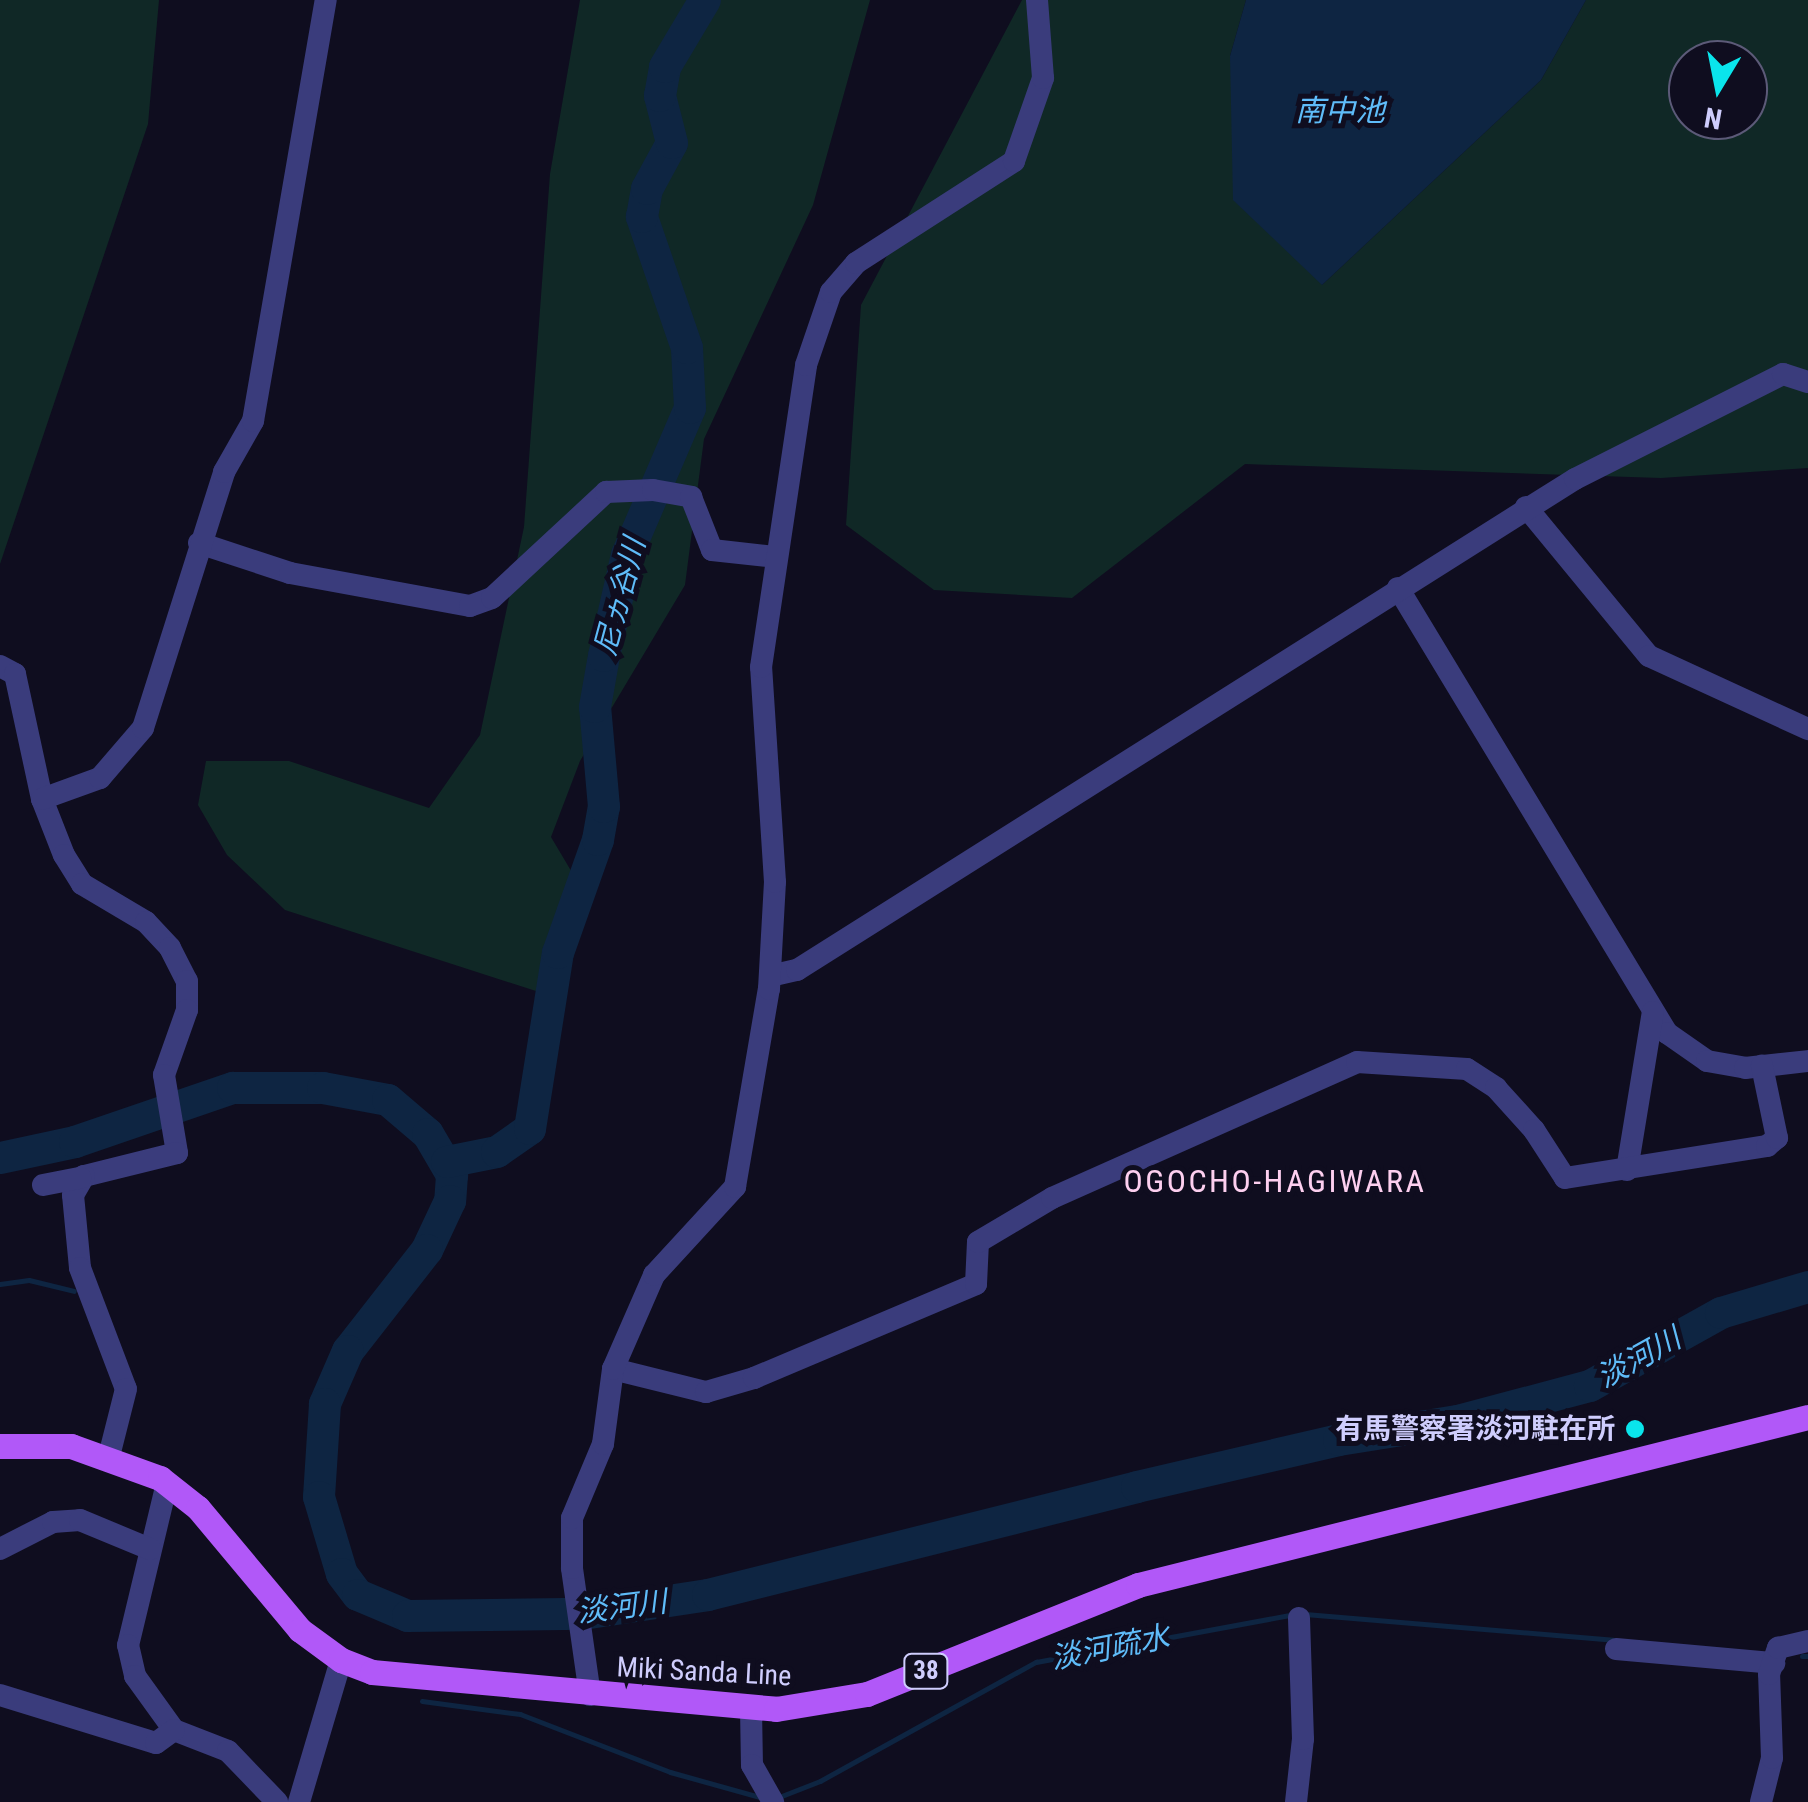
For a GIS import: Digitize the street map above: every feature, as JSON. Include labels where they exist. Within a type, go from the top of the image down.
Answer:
[{"type":"main road","name":"Miki Sanda Line","points":[[0,1446],[64,1445],[104,1455],[167,1483],[198,1508],[300,1630],[341,1660],[404,1678],[752,1709],[857,1697],[1138,1585],[1808,1417]]},
{"type":"street","points":[[42,799],[100,778],[143,728],[224,472],[253,421],[326,0]]},
{"type":"street","points":[[590,1695],[574,1582],[571,1523],[602,1444],[612,1368],[658,1266],[735,1188],[770,976],[775,882],[761,667],[775,557],[820,314],[856,263],[1014,161],[1043,78],[1036,0]]},
{"type":"street","points":[[770,976],[797,970],[1526,507],[1783,374],[1808,382]]},
{"type":"street","points":[[199,542],[290,573],[470,606],[492,598],[606,492],[653,490],[691,497],[712,550],[775,557]]},
{"type":"street","points":[[1526,507],[1648,656],[1808,729]]},
{"type":"street","points":[[1398,588],[1667,1033],[1708,1061],[1762,1066],[1808,1061]]},
{"type":"street","points":[[0,666],[15,674],[42,799],[82,884],[146,922],[170,948],[187,982],[187,1010],[164,1075],[177,1153],[62,1181],[73,1196],[80,1268],[126,1389],[104,1455]]},
{"type":"street","points":[[1627,1170],[1653,1012]]},
{"type":"street","points":[[612,1368],[706,1392],[754,1378],[976,1284],[978,1242],[1037,1206],[1357,1062],[1467,1070],[1496,1088],[1534,1130],[1565,1178],[1767,1146],[1776,1138],[1762,1066]]},
{"type":"street","points":[[167,1483],[128,1645],[146,1699],[174,1730],[228,1751],[277,1802]]},
{"type":"street","points":[[0,1548],[53,1522],[80,1520],[150,1548]]},
{"type":"street","points":[[1296,1802],[1303,1739],[1298,1618]]},
{"type":"street","points":[[1616,1649],[1776,1657],[1808,1642]]},
{"type":"street","points":[[1761,1802],[1772,1758],[1765,1690],[1776,1657]]},
{"type":"street","points":[[299,1802],[341,1660]]},
{"type":"street","points":[[0,1696],[156,1742],[174,1730]]},
{"type":"street","points":[[752,1709],[752,1765],[772,1798]]},
{"type":"green space","points":[[0,0],[159,0],[148,124],[0,564]]},
{"type":"green space","points":[[580,0],[870,0],[813,205],[704,439],[685,585],[580,761],[551,837],[586,896],[539,992],[285,910],[227,855],[198,805],[206,761],[289,761],[429,808],[480,735],[524,527],[550,174]]},
{"type":"green space","points":[[1022,0],[1246,0],[1230,56],[1322,285],[1541,80],[1586,0],[1808,0],[1808,468],[1661,478],[1245,464],[1072,598],[934,590],[846,525],[861,305]]},
{"type":"water","name":"南中池","points":[[1246,0],[1586,0],[1541,80],[1322,285],[1233,200],[1230,56]]},
{"type":"waterway","name":"尼ヵ谷川","points":[[447,1162],[497,1152],[530,1129],[558,953],[598,840],[604,807],[595,707],[604,656],[627,555],[690,408],[687,348],[642,217],[647,189],[672,143],[660,96],[665,67],[705,0]]},
{"type":"waterway","name":"淡河川","points":[[0,1158],[75,1142],[233,1088],[323,1088],[388,1100],[428,1134],[452,1175],[450,1201],[427,1250],[348,1351],[325,1404],[319,1497],[342,1574],[358,1595],[408,1616],[583,1614],[708,1595],[1339,1440],[1458,1421],[1590,1386],[1721,1313],[1808,1287]]},
{"type":"waterway","name":"淡河疏水","points":[[0,1284],[29,1280],[74,1291]]},
{"type":"waterway","name":"淡河疏水","points":[[779,1797],[820,1781],[1036,1662],[1294,1614]]},
{"type":"waterway","name":"淡河疏水","points":[[1305,1614],[1613,1640]]},
{"type":"waterway","name":"淡河疏水","points":[[1802,1656],[1808,1656]]},
{"type":"waterway","name":"淡河疏水","points":[[422,1701],[520,1714],[670,1772],[763,1798]]},
{"type":"place","name":"有馬警察署淡河駐在所","points":[[1635,1429]]},
{"type":"district","name":"OGOCHO-HAGIWARA","points":[[1275,1181]]}]
